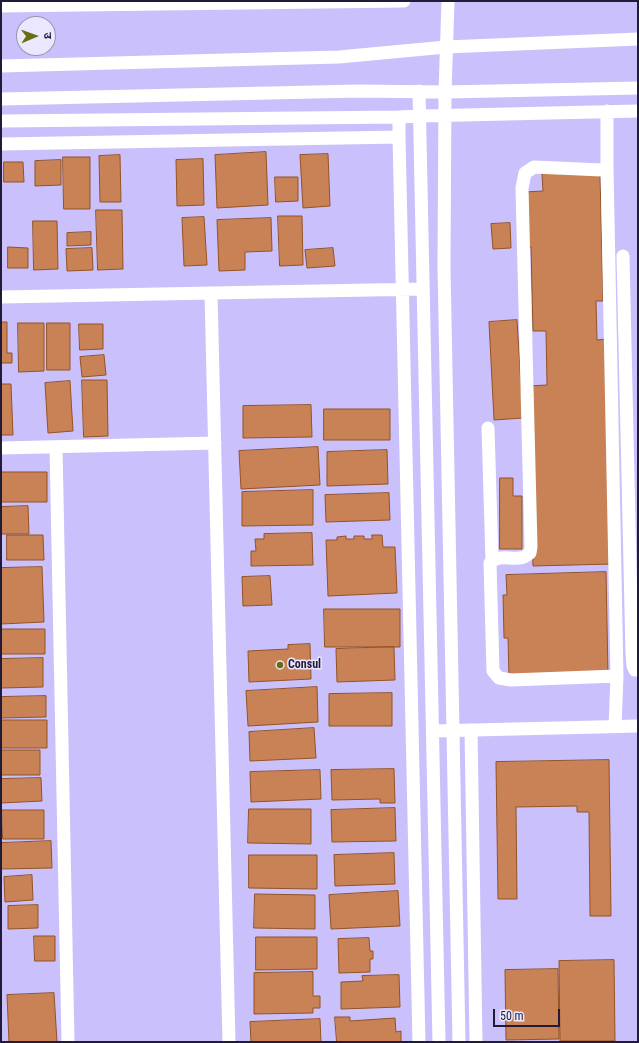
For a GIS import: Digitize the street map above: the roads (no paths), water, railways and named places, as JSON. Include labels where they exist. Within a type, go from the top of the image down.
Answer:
[{"type":"street","points":[[1,6],[404,1]]},
{"type":"street","points":[[448,1],[445,92],[444,267],[459,1042]]},
{"type":"street","points":[[1,66],[339,57],[446,47],[638,39]]},
{"type":"street","points":[[1,99],[351,91],[445,92],[638,88]]},
{"type":"street","points":[[419,91],[439,1042]]},
{"type":"street","points":[[1,122],[399,118],[420,116],[638,110]]},
{"type":"street","points":[[607,111],[617,676],[615,727]]},
{"type":"street","points":[[399,118],[419,1042]]},
{"type":"street","points":[[1,144],[399,137]]},
{"type":"street","points":[[492,560],[497,558],[524,557],[530,553],[531,547],[522,188],[525,173],[534,167],[607,169]]},
{"type":"street","points":[[623,256],[635,654],[633,666],[635,670],[638,670]]},
{"type":"street","points":[[423,267],[444,267]]},
{"type":"street","points":[[1,297],[423,289]]},
{"type":"street","points":[[212,293],[229,1042]]},
{"type":"street","points":[[488,428],[492,560],[490,563],[494,671],[499,678],[511,680],[617,676]]},
{"type":"street","points":[[1,448],[215,443]]},
{"type":"street","points":[[56,447],[68,1042]]},
{"type":"street","points":[[433,731],[638,726]]},
{"type":"street","points":[[471,730],[476,1042]]},
{"type":"place","name":"Consul","points":[[280,665]]}]
